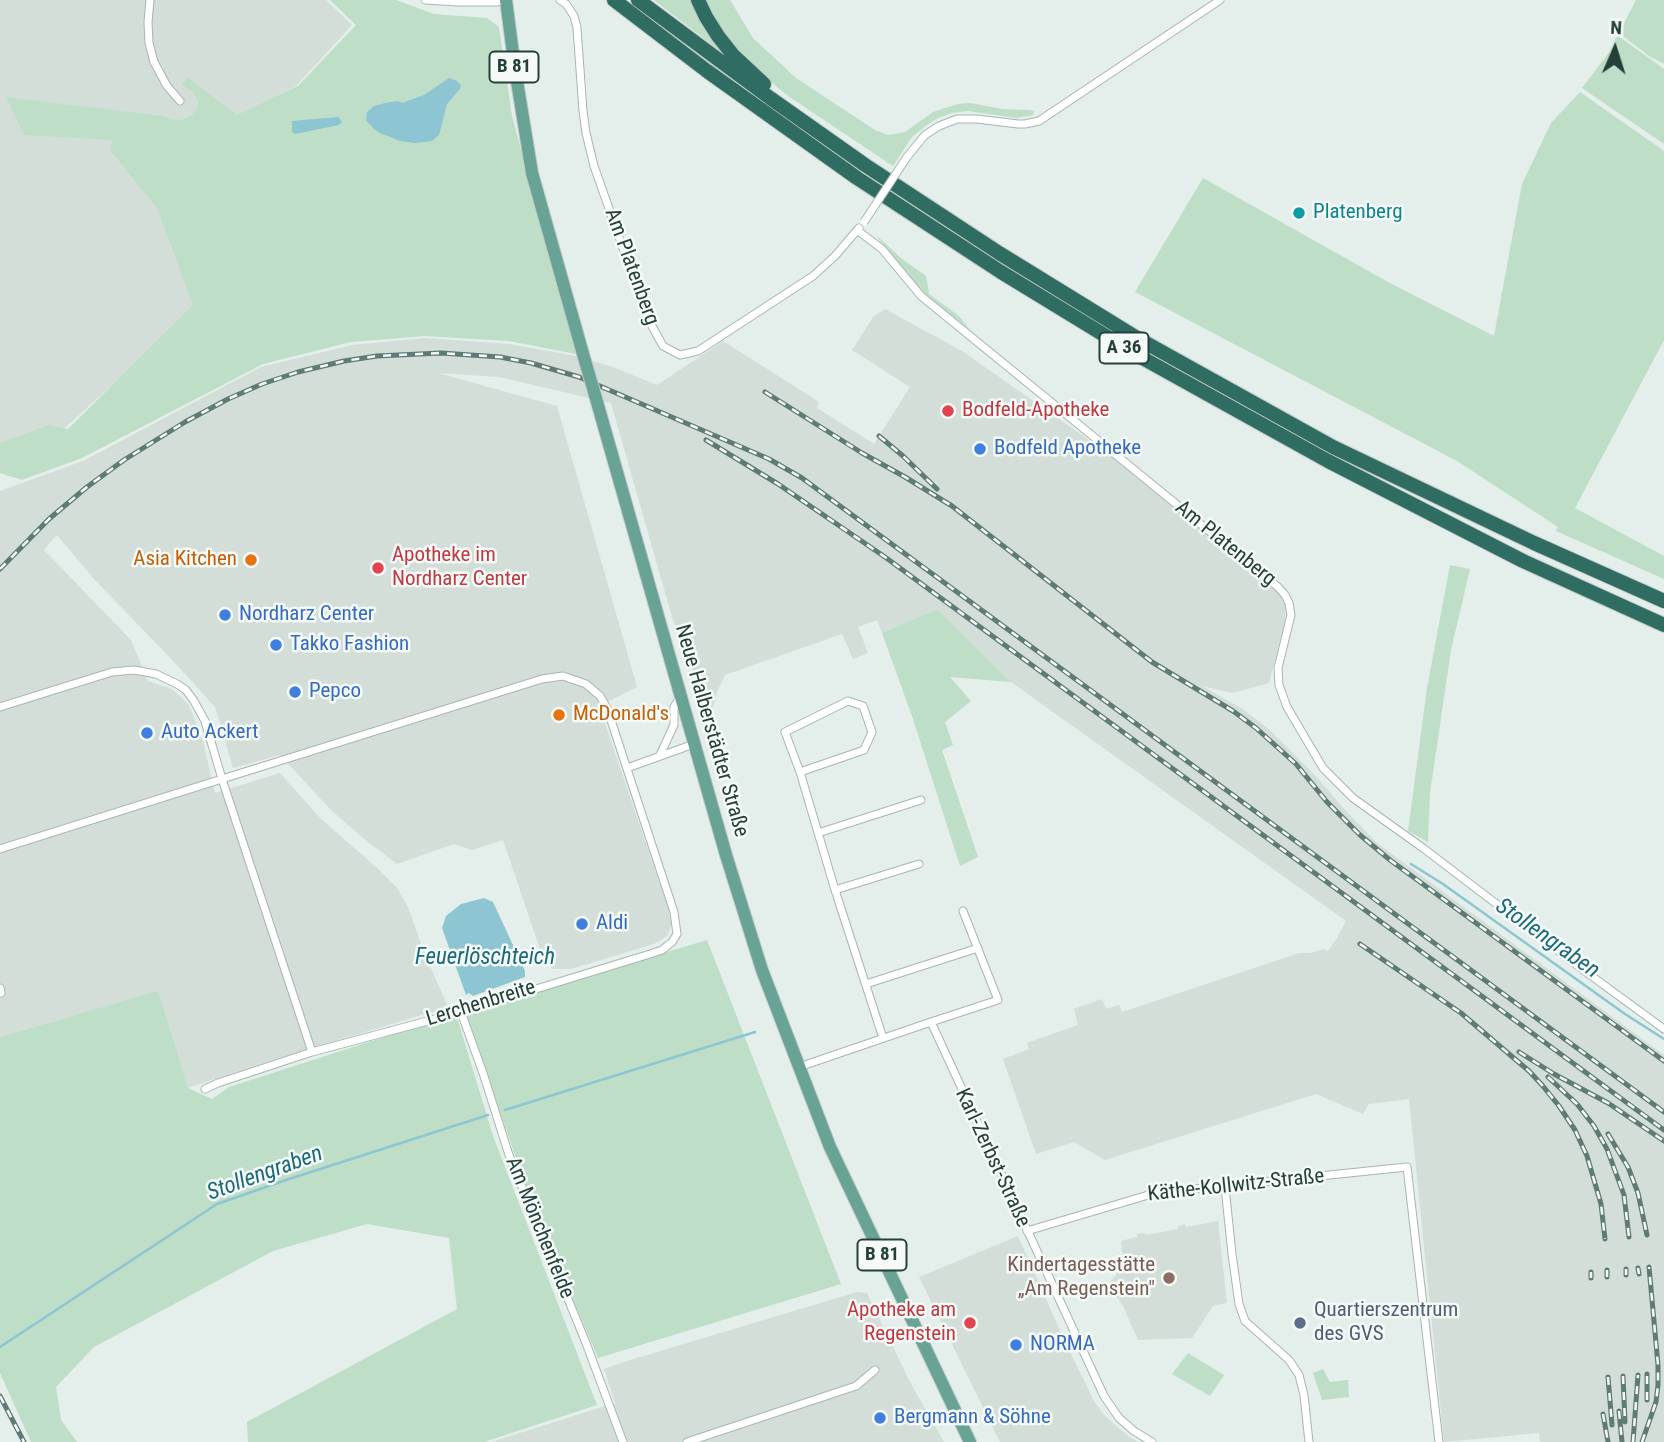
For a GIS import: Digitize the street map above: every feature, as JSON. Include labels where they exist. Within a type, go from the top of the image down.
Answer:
[{"type":"highway","name":"A 36","points":[[614,0],[707,71],[858,178],[1012,279],[1137,355],[1328,461],[1523,561],[1664,625]]},
{"type":"highway","name":"A 36","points":[[638,0],[769,98],[865,165],[999,253],[1137,338],[1345,453],[1664,601]]},
{"type":"highway","points":[[698,0],[718,36],[733,55],[765,85],[769,98]]},
{"type":"main road","name":"Neue Halberstädter Straße","points":[[507,0],[516,81],[533,173],[745,920],[798,1067],[835,1158],[970,1442]]},
{"type":"street","points":[[150,0],[149,43],[154,62],[167,86],[180,102]]},
{"type":"street","points":[[425,0],[507,0]]},
{"type":"street","name":"Am Platenberg","points":[[560,0],[574,16],[577,28],[583,111],[594,166],[648,318],[663,346],[681,355],[698,351],[813,276],[835,256],[864,222],[907,157],[925,135],[939,126],[957,120],[977,119],[1018,124],[1039,121],[1220,0]]},
{"type":"street","name":"Am Platenberg","points":[[857,230],[882,249],[921,296],[1278,587],[1289,603],[1291,615],[1278,668],[1279,685],[1287,707],[1323,768],[1353,798],[1664,1029]]},
{"type":"street","points":[[0,707],[112,672],[134,670],[156,674],[186,690],[205,721],[312,1052]]},
{"type":"street","name":"Lerchenbreite","points":[[0,849],[542,679],[563,676],[586,684],[600,696],[607,708],[674,912],[677,934],[672,942],[662,950],[461,1012],[312,1052],[205,1089]]},
{"type":"street","points":[[660,755],[674,725],[674,707],[681,696]]},
{"type":"street","points":[[800,772],[864,750],[872,732],[863,706],[848,701],[785,732],[883,1038]]},
{"type":"street","points":[[627,768],[694,744]]},
{"type":"street","points":[[818,833],[921,800]]},
{"type":"street","points":[[835,890],[919,864]]},
{"type":"street","points":[[798,1067],[998,1000],[963,911]]},
{"type":"street","points":[[866,984],[978,948]]},
{"type":"street","name":"Am Mönchenfelde","points":[[461,1012],[509,1154],[623,1442]]},
{"type":"street","name":"Karl-Zerbst-Straße","points":[[930,1022],[1104,1396],[1119,1418],[1152,1442]]},
{"type":"street","name":"Käthe-Kollwitz-Straße","points":[[1027,1231],[1148,1195],[1407,1167],[1439,1442]]},
{"type":"street","points":[[1225,1187],[1239,1304],[1245,1321],[1289,1360],[1299,1375],[1309,1442]]},
{"type":"street","points":[[687,1442],[856,1386],[875,1370]]},
{"type":"shaded area","points":[[0,0],[326,0],[352,25],[296,86],[270,101],[198,307],[45,446],[0,470]]},
{"type":"shaded area","points":[[885,309],[962,351],[1116,459],[1276,589],[1286,604],[1285,621],[1269,683],[1233,693],[1202,686],[1241,708],[1270,730],[1377,843],[1664,1055],[1664,1442],[1540,1442],[1539,1433],[1444,1442],[1409,1099],[1369,1104],[1363,1114],[1316,1094],[1105,1160],[1074,1142],[1036,1154],[1003,1059],[1029,1049],[1027,1043],[1078,1025],[1074,1009],[1102,999],[1106,1009],[1119,1005],[1122,1012],[1299,953],[1324,949],[1328,951],[1346,921],[1011,682],[937,609],[882,633],[877,620],[858,627],[868,653],[853,659],[842,634],[725,675],[717,692],[707,731],[694,674],[672,617],[611,403],[499,377],[438,373],[557,406],[637,687],[599,706],[667,905],[672,924],[667,936],[654,944],[571,969],[552,969],[544,961],[503,840],[472,850],[454,844],[397,864],[331,810],[280,755],[233,768],[215,707],[94,579],[57,535],[44,550],[131,640],[148,681],[172,689],[189,705],[203,741],[215,793],[280,773],[321,819],[397,888],[409,909],[423,950],[448,1007],[188,1088],[157,992],[0,1037],[0,491],[83,461],[261,367],[352,345],[425,338],[509,344],[576,356],[613,367],[657,385],[723,341],[819,402],[817,408],[874,444],[910,387],[852,350],[873,317]]},
{"type":"shaded area","name":"Kindertagesstätte „Am Regenstein\"","points":[[1218,1221],[1227,1303],[1213,1306],[1192,1338],[1138,1340],[1123,1306],[1108,1284],[1124,1266],[1121,1241],[1137,1237],[1137,1234],[1178,1229],[1178,1226],[1185,1224],[1186,1227]]},
{"type":"shaded area","points":[[1018,1236],[1094,1401],[1104,1415],[1138,1442],[1000,1442],[919,1277]]},
{"type":"shaded area","points":[[857,1292],[867,1293],[910,1382],[944,1442],[491,1442],[615,1403],[604,1369]]},
{"type":"green space","points":[[330,0],[396,0],[434,14],[487,18],[499,27],[512,116],[576,354],[509,341],[425,336],[351,342],[263,364],[82,458],[22,480],[0,473],[0,443],[49,425],[68,429],[193,305],[157,208],[110,150],[113,140],[24,135],[6,97],[180,120],[191,116],[198,107],[193,92],[182,85],[187,77],[237,115],[298,86],[356,25]]},
{"type":"green space","points":[[654,0],[693,0],[721,47],[719,50]]},
{"type":"green space","points":[[705,0],[730,0],[753,38],[796,78],[875,130],[888,135],[905,132],[933,112],[958,104],[971,103],[1002,109],[1028,110],[1034,111],[1033,115],[1016,118],[968,111],[938,118],[912,137],[893,166],[788,96],[758,71],[728,39]]},
{"type":"green space","points":[[1636,0],[1664,0],[1664,64],[1619,33]]},
{"type":"green space","points":[[1617,35],[1664,69],[1664,144],[1582,88],[1610,51]]},
{"type":"green space","points":[[1580,92],[1664,151],[1664,340],[1575,508],[1664,556],[1664,579],[1556,531],[1558,527],[1457,461],[1135,292],[1203,178],[1388,282],[1494,336],[1522,184],[1551,123]]},
{"type":"green space","points":[[875,234],[902,259],[926,276],[929,294],[959,316],[970,330],[916,286]]},
{"type":"green space","points":[[1450,565],[1470,569],[1451,650],[1430,793],[1428,842],[1408,831],[1427,688]]},
{"type":"green space","points":[[937,609],[1011,682],[950,677],[971,701],[945,722],[953,745],[942,750],[978,857],[960,866],[912,716],[882,633]]},
{"type":"green space","points":[[707,940],[841,1284],[598,1358],[530,1198],[465,1012]]},
{"type":"green space","points":[[158,991],[188,1088],[212,1099],[229,1087],[456,1014],[493,1136],[597,1405],[484,1442],[248,1442],[247,1422],[457,1309],[449,1238],[367,1224],[273,1251],[94,1347],[56,1387],[61,1420],[77,1442],[31,1442],[0,1373],[0,1037]]},
{"type":"green space","points":[[1188,1353],[1224,1375],[1210,1396],[1172,1374]]},
{"type":"green space","points":[[1323,1369],[1330,1382],[1348,1380],[1349,1397],[1322,1400],[1313,1373]]},
{"type":"water","points":[[449,78],[461,85],[460,89],[447,104],[439,135],[432,141],[400,141],[380,133],[366,120],[367,112],[374,106],[398,101],[402,103],[424,95]]},
{"type":"water","points":[[338,117],[342,122],[339,125],[295,134],[292,132],[292,121]]},
{"type":"water","name":"Feuerlöschteich","points":[[484,898],[493,902],[525,971],[525,977],[473,996],[469,993],[466,995],[442,928],[446,916],[461,904]]},
{"type":"waterway","name":"Stollengraben","points":[[1411,864],[1664,1039]]},
{"type":"waterway","name":"Stollengraben","points":[[505,1110],[755,1032]]},
{"type":"waterway","name":"Stollengraben","points":[[0,1347],[217,1204],[488,1115]]},
{"type":"railway","points":[[0,569],[49,519],[124,460],[228,399],[298,372],[377,356],[441,353],[500,357],[579,377],[769,459],[802,478],[1664,1112]]},
{"type":"railway","points":[[765,392],[952,506],[1152,662],[1256,728],[1296,764],[1327,802],[1360,835],[1390,860],[1664,1061]]},
{"type":"railway","points":[[879,436],[937,489]]},
{"type":"railway","points":[[706,440],[778,484],[885,557],[1664,1130]]},
{"type":"railway","points":[[1360,944],[1461,1013],[1542,1085],[1575,1130],[1587,1156],[1601,1204],[1605,1239]]},
{"type":"railway","points":[[1519,1052],[1608,1103],[1664,1141]]},
{"type":"railway","points":[[1548,1077],[1577,1104],[1607,1149],[1624,1195],[1629,1237]]},
{"type":"railway","points":[[1608,1134],[1628,1167],[1638,1193],[1647,1235]]},
{"type":"railway","points":[[1642,1442],[1656,1402],[1658,1385],[1649,1267]]},
{"type":"railway","points":[[1638,1268],[1639,1274]]},
{"type":"railway","points":[[1626,1269],[1626,1275]]},
{"type":"railway","points":[[1607,1270],[1607,1277]]},
{"type":"railway","points":[[1591,1272],[1591,1278]]},
{"type":"railway","points":[[1647,1374],[1647,1400]]},
{"type":"railway","points":[[1633,1442],[1638,1375]]},
{"type":"railway","points":[[1623,1376],[1625,1422]]},
{"type":"railway","points":[[1608,1377],[1612,1425]]},
{"type":"railway","points":[[0,1396],[24,1442]]},
{"type":"railway","points":[[1619,1411],[1622,1442]]},
{"type":"railway","points":[[1603,1414],[1608,1442]]},
{"type":"place","name":"Platenberg","points":[[1299,213]]},
{"type":"place","name":"Bodfeld-Apotheke","points":[[948,411]]},
{"type":"place","name":"Bodfeld Apotheke","points":[[980,449]]},
{"type":"place","name":"Asia Kitchen","points":[[251,560]]},
{"type":"place","name":"Apotheke im Nordharz Center","points":[[378,568]]},
{"type":"place","name":"Nordharz Center","points":[[225,615]]},
{"type":"place","name":"Takko Fashion","points":[[276,645]]},
{"type":"place","name":"Pepco","points":[[295,692]]},
{"type":"place","name":"McDonald's","points":[[559,715]]},
{"type":"place","name":"Auto Ackert","points":[[147,733]]},
{"type":"place","name":"Aldi","points":[[582,924]]},
{"type":"place","name":"Kindertagesstätte „Am Regenstein\"","points":[[1169,1278]]},
{"type":"place","name":"Apotheke am Regenstein","points":[[970,1323]]},
{"type":"place","name":"Quartierszentrum des GVS","points":[[1300,1323]]},
{"type":"place","name":"NORMA","points":[[1016,1345]]},
{"type":"place","name":"Bergmann & Söhne","points":[[880,1418]]}]
